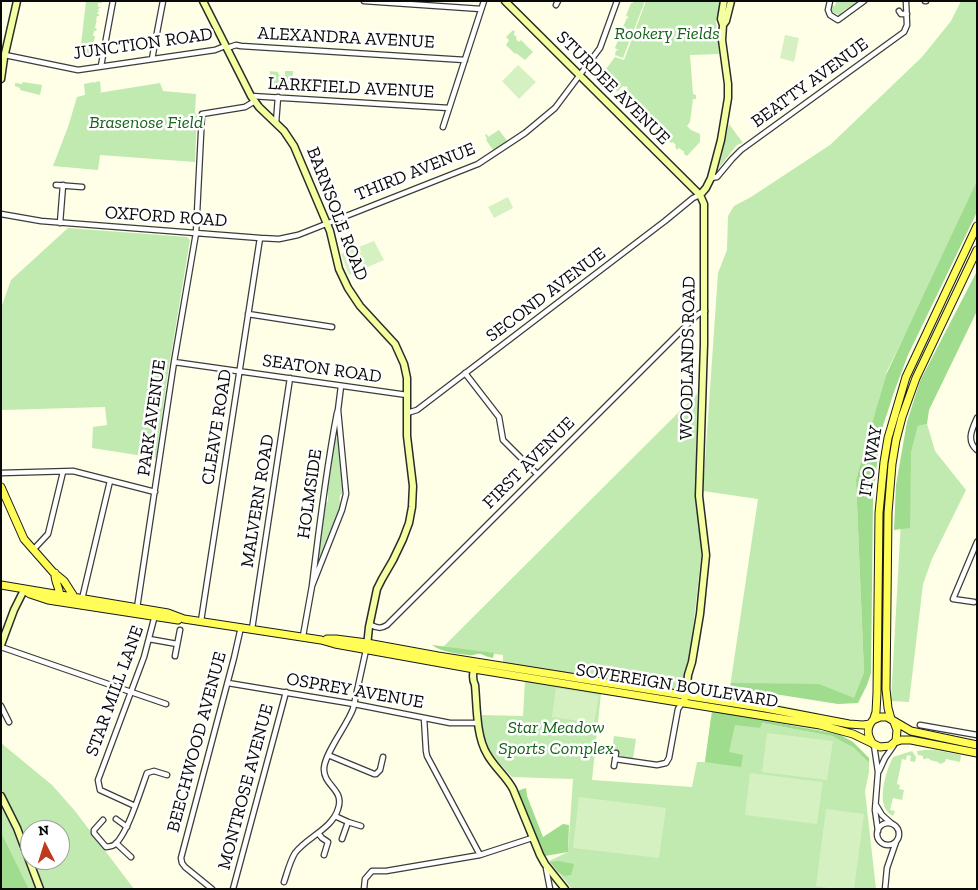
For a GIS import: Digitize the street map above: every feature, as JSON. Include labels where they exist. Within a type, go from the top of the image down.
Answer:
[{"type":"main road","name":"ITO WAY","points":[[872,721],[876,712],[877,693],[880,497],[888,438],[906,377],[977,226]]},
{"type":"main road","name":"ITO WAY","points":[[893,720],[887,704],[886,689],[888,513],[892,464],[902,417],[916,378],[977,250]]},
{"type":"main road","points":[[1,487],[22,535],[33,550],[64,581],[73,598]]},
{"type":"main road","points":[[45,593],[50,589],[53,571]]},
{"type":"main road","points":[[53,571],[60,590],[60,599]]},
{"type":"main road","points":[[1,585],[45,593],[60,599],[155,614]]},
{"type":"main road","points":[[24,590],[47,600],[82,599],[138,608],[177,620],[184,618],[321,640],[336,639],[367,647],[478,666]]},
{"type":"main road","points":[[367,647],[376,645],[478,666]]},
{"type":"main road","name":"SOVEREIGN BOULEVARD","points":[[478,666],[684,700],[829,727],[853,734],[874,744]]},
{"type":"main road","name":"SOVEREIGN BOULEVARD","points":[[684,700],[765,708],[849,724],[863,725],[872,721]]},
{"type":"main road","points":[[977,745],[908,730],[893,720],[882,716],[872,721],[868,729],[870,740],[881,747],[886,747],[901,740],[911,740],[977,753]]},
{"type":"main road","points":[[893,720],[898,731],[895,742]]},
{"type":"street","points":[[1,80],[17,1]]},
{"type":"street","points":[[102,66],[113,1]]},
{"type":"street","points":[[152,59],[163,1]]},
{"type":"street","name":"BARNSOLE ROAD","points":[[203,1],[253,99],[276,123],[294,146],[333,238],[340,269],[348,288],[360,306],[392,339],[404,364],[407,378],[407,436],[413,486],[411,511],[403,539],[378,586],[367,647]]},
{"type":"street","points":[[364,1],[482,9]]},
{"type":"street","points":[[443,127],[484,1]]},
{"type":"street","name":"STURDEE AVENUE","points":[[505,1],[700,195]]},
{"type":"street","name":"THIRD AVENUE","points":[[327,223],[478,164],[525,133],[555,108],[600,48],[617,1]]},
{"type":"street","points":[[700,195],[711,178],[721,140],[728,98],[721,19],[724,1]]},
{"type":"street","points":[[723,25],[726,21],[731,1]]},
{"type":"street","points":[[830,1],[829,15],[838,20],[864,1]]},
{"type":"street","name":"BEATTY AVENUE","points":[[711,178],[717,177],[741,150],[903,33],[907,26],[906,1]]},
{"type":"street","points":[[899,11],[902,14],[907,14]]},
{"type":"street","name":"ALEXANDRA AVENUE","points":[[226,47],[241,46],[465,60]]},
{"type":"street","name":"JUNCTION ROAD","points":[[5,55],[75,70],[226,47]]},
{"type":"street","points":[[276,123],[278,97]]},
{"type":"street","name":"LARKFIELD AVENUE","points":[[253,99],[278,97],[449,108]]},
{"type":"street","name":"PARK AVENUE","points":[[138,608],[174,362],[196,233],[202,114],[245,107],[253,99]]},
{"type":"street","points":[[56,185],[82,187]]},
{"type":"street","points":[[60,223],[63,185]]},
{"type":"street","name":"WOODLANDS ROAD","points":[[684,700],[700,614],[706,555],[699,496],[705,311],[704,204],[700,195]]},
{"type":"street","name":"SECOND AVENUE","points":[[407,413],[417,410],[666,221],[693,198],[700,195]]},
{"type":"street","name":"OXFORD ROAD","points":[[1,214],[33,221],[279,239],[291,237],[327,223]]},
{"type":"street","name":"CLEAVE ROAD","points":[[201,621],[260,238]]},
{"type":"street","name":"FIRST AVENUE","points":[[371,625],[377,628],[387,625],[700,312],[705,311]]},
{"type":"street","points":[[248,314],[332,327]]},
{"type":"street","name":"SEATON ROAD","points":[[174,362],[407,394]]},
{"type":"street","points":[[466,373],[499,417],[503,440],[538,474]]},
{"type":"street","name":"MALVERN ROAD","points":[[252,628],[290,378]]},
{"type":"street","name":"HOLMSIDE","points":[[302,636],[312,586],[341,386]]},
{"type":"street","name":"HOLMSIDE","points":[[312,586],[342,510],[346,494],[338,410]]},
{"type":"street","points":[[977,418],[970,434],[972,446],[977,450]]},
{"type":"street","name":"HOLMSIDE","points":[[333,433],[341,433]]},
{"type":"street","points":[[33,550],[49,533],[63,472]]},
{"type":"street","points":[[1,473],[75,472],[156,492]]},
{"type":"street","points":[[82,599],[110,481]]},
{"type":"street","points":[[974,602],[953,599],[977,542]]},
{"type":"street","points":[[970,558],[977,561]]},
{"type":"street","name":"HOLMSIDE","points":[[315,559],[322,561]]},
{"type":"street","points":[[24,590],[14,610],[1,646],[166,704]]},
{"type":"street","name":"STAR MILL LANE","points":[[135,806],[100,790],[98,780],[144,657],[155,614]]},
{"type":"street","name":"BARNSOLE ROAD","points":[[371,625],[372,637],[376,645]]},
{"type":"street","name":"BEECHWOOD AVENUE","points":[[212,889],[187,869],[182,863],[181,857],[228,683],[241,627]]},
{"type":"street","points":[[176,656],[180,630]]},
{"type":"street","points":[[149,640],[177,644]]},
{"type":"street","points":[[284,882],[296,852],[328,824],[339,808],[340,799],[338,793],[328,781],[324,767],[328,755],[350,716],[367,647]]},
{"type":"street","points":[[478,666],[476,685],[478,723],[484,748],[492,762],[513,789],[532,838],[545,864],[565,889]]},
{"type":"street","name":"OSPREY AVENUE","points":[[228,683],[354,704],[450,723],[478,723]]},
{"type":"street","name":"MONTROSE AVENUE","points":[[233,889],[286,692]]},
{"type":"street","points":[[615,759],[657,765],[666,763],[669,758],[678,709],[684,700]]},
{"type":"street","points":[[1,706],[9,722]]},
{"type":"street","points":[[424,718],[427,756],[480,856]]},
{"type":"street","points":[[935,727],[936,720]]},
{"type":"street","points":[[920,725],[977,735]]},
{"type":"street","points":[[878,772],[895,742]]},
{"type":"street","points":[[874,744],[878,772],[876,818],[879,840],[888,850],[890,859]]},
{"type":"street","points":[[614,766],[616,753]]},
{"type":"street","points":[[328,755],[374,774],[380,770],[383,757]]},
{"type":"street","points":[[103,820],[94,830],[94,833],[106,847],[116,842],[126,827],[147,773],[154,771],[167,776]]},
{"type":"street","points":[[1,796],[17,828],[40,889]]},
{"type":"street","points":[[876,805],[883,816],[898,829],[899,833],[890,859],[885,889]]},
{"type":"street","points":[[335,816],[361,826]]},
{"type":"street","points":[[116,819],[126,827]]},
{"type":"street","points":[[342,839],[348,822]]},
{"type":"street","points":[[878,832],[880,826],[884,824],[893,825]]},
{"type":"street","points":[[318,833],[328,842],[324,855]]},
{"type":"street","points":[[364,889],[365,879],[372,871],[386,871],[480,856],[532,838]]},
{"type":"street","points":[[116,842],[131,857]]},
{"type":"street","points":[[885,845],[891,845],[896,842]]},
{"type":"street","points":[[545,864],[550,889]]},
{"type":"green space","points":[[86,1],[102,2],[98,3],[98,7],[101,7],[98,11],[100,12],[97,14],[99,16],[97,16],[96,21],[98,22],[96,22],[95,28],[97,29],[94,31],[93,36],[95,36],[91,48],[100,50],[97,55],[83,55],[84,47],[86,47],[81,45]]},
{"type":"green space","points":[[633,1],[645,1],[623,58],[615,55],[616,50],[618,50],[615,48],[622,33],[624,33],[625,30],[622,29],[629,17],[626,16]]},
{"type":"green space","name":"Rookery Fields","points":[[646,1],[721,1],[716,22],[719,54],[690,55],[693,94],[696,95],[696,99],[693,99],[690,122],[687,126],[700,134],[700,142],[687,156],[679,148],[677,150],[676,145],[667,139],[664,133],[662,134],[659,132],[660,130],[656,129],[658,127],[656,123],[653,125],[649,122],[650,119],[638,111],[638,108],[632,102],[630,104],[627,101],[630,95],[626,99],[622,95],[628,88],[626,86],[623,86],[617,92],[618,85],[615,82],[612,86],[612,81],[610,79],[608,81],[605,75],[608,72],[606,69],[615,57],[624,60]]},
{"type":"green space","points":[[836,1],[858,1],[854,4],[855,6],[853,5],[842,12],[843,14],[839,15],[831,9],[831,5],[835,6]]},
{"type":"green space","points":[[961,1],[977,1],[977,190],[887,371],[856,480],[864,672],[854,699],[730,687],[758,499],[703,491],[718,273],[727,250],[728,216],[734,206],[751,197],[830,145],[922,57],[951,21]]},
{"type":"green space","points":[[513,30],[515,32],[514,35],[517,37],[516,39],[519,42],[521,40],[533,52],[525,60],[506,45],[509,40],[506,37]]},
{"type":"green space","points":[[785,35],[799,38],[794,62],[780,58]]},
{"type":"green space","points":[[518,65],[536,82],[519,99],[502,81]]},
{"type":"green space","points":[[270,71],[278,72],[279,75],[285,75],[285,71],[293,71],[292,91],[269,90]]},
{"type":"green space","name":"Brasenose Field","points":[[100,81],[101,92],[98,93],[160,83],[163,91],[196,94],[195,162],[100,155],[98,170],[53,166],[77,97],[85,95],[84,84]]},
{"type":"green space","points":[[23,82],[42,85],[40,95],[20,90],[20,88],[15,86],[15,83],[22,84]]},
{"type":"green space","points":[[729,124],[743,143],[736,146],[719,168]]},
{"type":"green space","points":[[499,130],[508,142],[493,150],[485,135],[487,134],[488,137]]},
{"type":"green space","points":[[977,181],[977,212],[908,355],[883,426],[873,500],[871,673],[867,685],[858,703],[838,704],[730,687],[731,683],[819,684],[854,698],[864,672],[856,480],[886,375]]},
{"type":"green space","points":[[508,197],[513,208],[494,218],[488,207]]},
{"type":"green space","points":[[68,228],[187,237],[190,240],[156,458],[92,448],[93,427],[107,425],[105,407],[1,410],[1,308],[11,280]]},
{"type":"green space","points":[[374,241],[384,260],[349,275],[341,254]]},
{"type":"green space","points":[[977,271],[977,311],[929,410],[927,424],[918,426],[911,453],[910,528],[894,530],[896,485],[907,422],[920,381]]},
{"type":"green space","points":[[697,394],[696,499],[702,549],[691,646],[683,687],[670,690],[503,663],[503,655],[443,647]]},
{"type":"green space","points":[[927,424],[935,451],[966,490],[932,559],[923,584],[909,702],[891,701],[901,520],[911,453],[918,426]]},
{"type":"green space","points":[[335,438],[339,438],[343,489],[340,495],[338,515],[330,538],[322,556],[316,556],[326,503],[328,501]]},
{"type":"green space","points":[[432,645],[494,653],[493,658],[480,654],[460,654],[445,651]]},
{"type":"green space","name":"Star Meadow Sports Complex","points":[[525,681],[601,693],[592,780],[692,787],[697,762],[705,762],[711,718],[760,728],[761,723],[832,736],[854,748],[869,763],[865,791],[876,889],[572,889],[549,861],[568,852],[573,779],[512,777],[489,749],[483,734],[482,715],[523,716]]},
{"type":"green space","points":[[556,688],[599,695],[594,723],[552,717]]},
{"type":"green space","points":[[695,688],[822,714],[762,705],[740,699],[727,699],[698,694],[694,691]]},
{"type":"green space","points":[[712,711],[839,734],[853,742],[869,758],[869,763],[854,748],[832,736],[762,723],[760,728],[735,725],[729,752],[743,755],[741,767],[705,762]]},
{"type":"green space","points":[[767,733],[833,741],[827,780],[762,772]]},
{"type":"green space","points":[[614,736],[636,739],[633,759],[620,756],[619,752],[612,751]]},
{"type":"green space","points":[[1,743],[52,785],[75,811],[134,889],[29,889],[1,832],[1,801],[20,841],[20,870],[70,870],[70,820],[20,820],[20,835],[1,787]]},
{"type":"green space","points":[[925,750],[961,755],[960,762],[946,759],[945,762],[940,764],[930,759],[923,759],[923,756],[918,755],[917,751]]},
{"type":"green space","points":[[912,751],[916,757],[915,762],[910,761],[911,756],[907,755],[906,760],[902,759],[897,784],[900,785],[899,789],[904,790],[902,800],[893,798],[890,810],[895,811],[893,816],[884,805],[883,788],[887,771],[893,757]]},
{"type":"green space","points":[[750,773],[823,782],[817,824],[745,815]]},
{"type":"green space","points":[[526,788],[527,796],[543,837],[563,824],[569,825],[568,852],[545,856],[517,791]]},
{"type":"green space","points":[[579,797],[666,808],[659,858],[573,848]]},
{"type":"green space","points":[[826,809],[864,814],[854,889],[834,889],[816,886]]},
{"type":"green space","points":[[1,832],[29,889],[1,889]]},
{"type":"green space","points":[[558,861],[574,864],[571,875],[565,876],[558,872],[550,862]]}]
